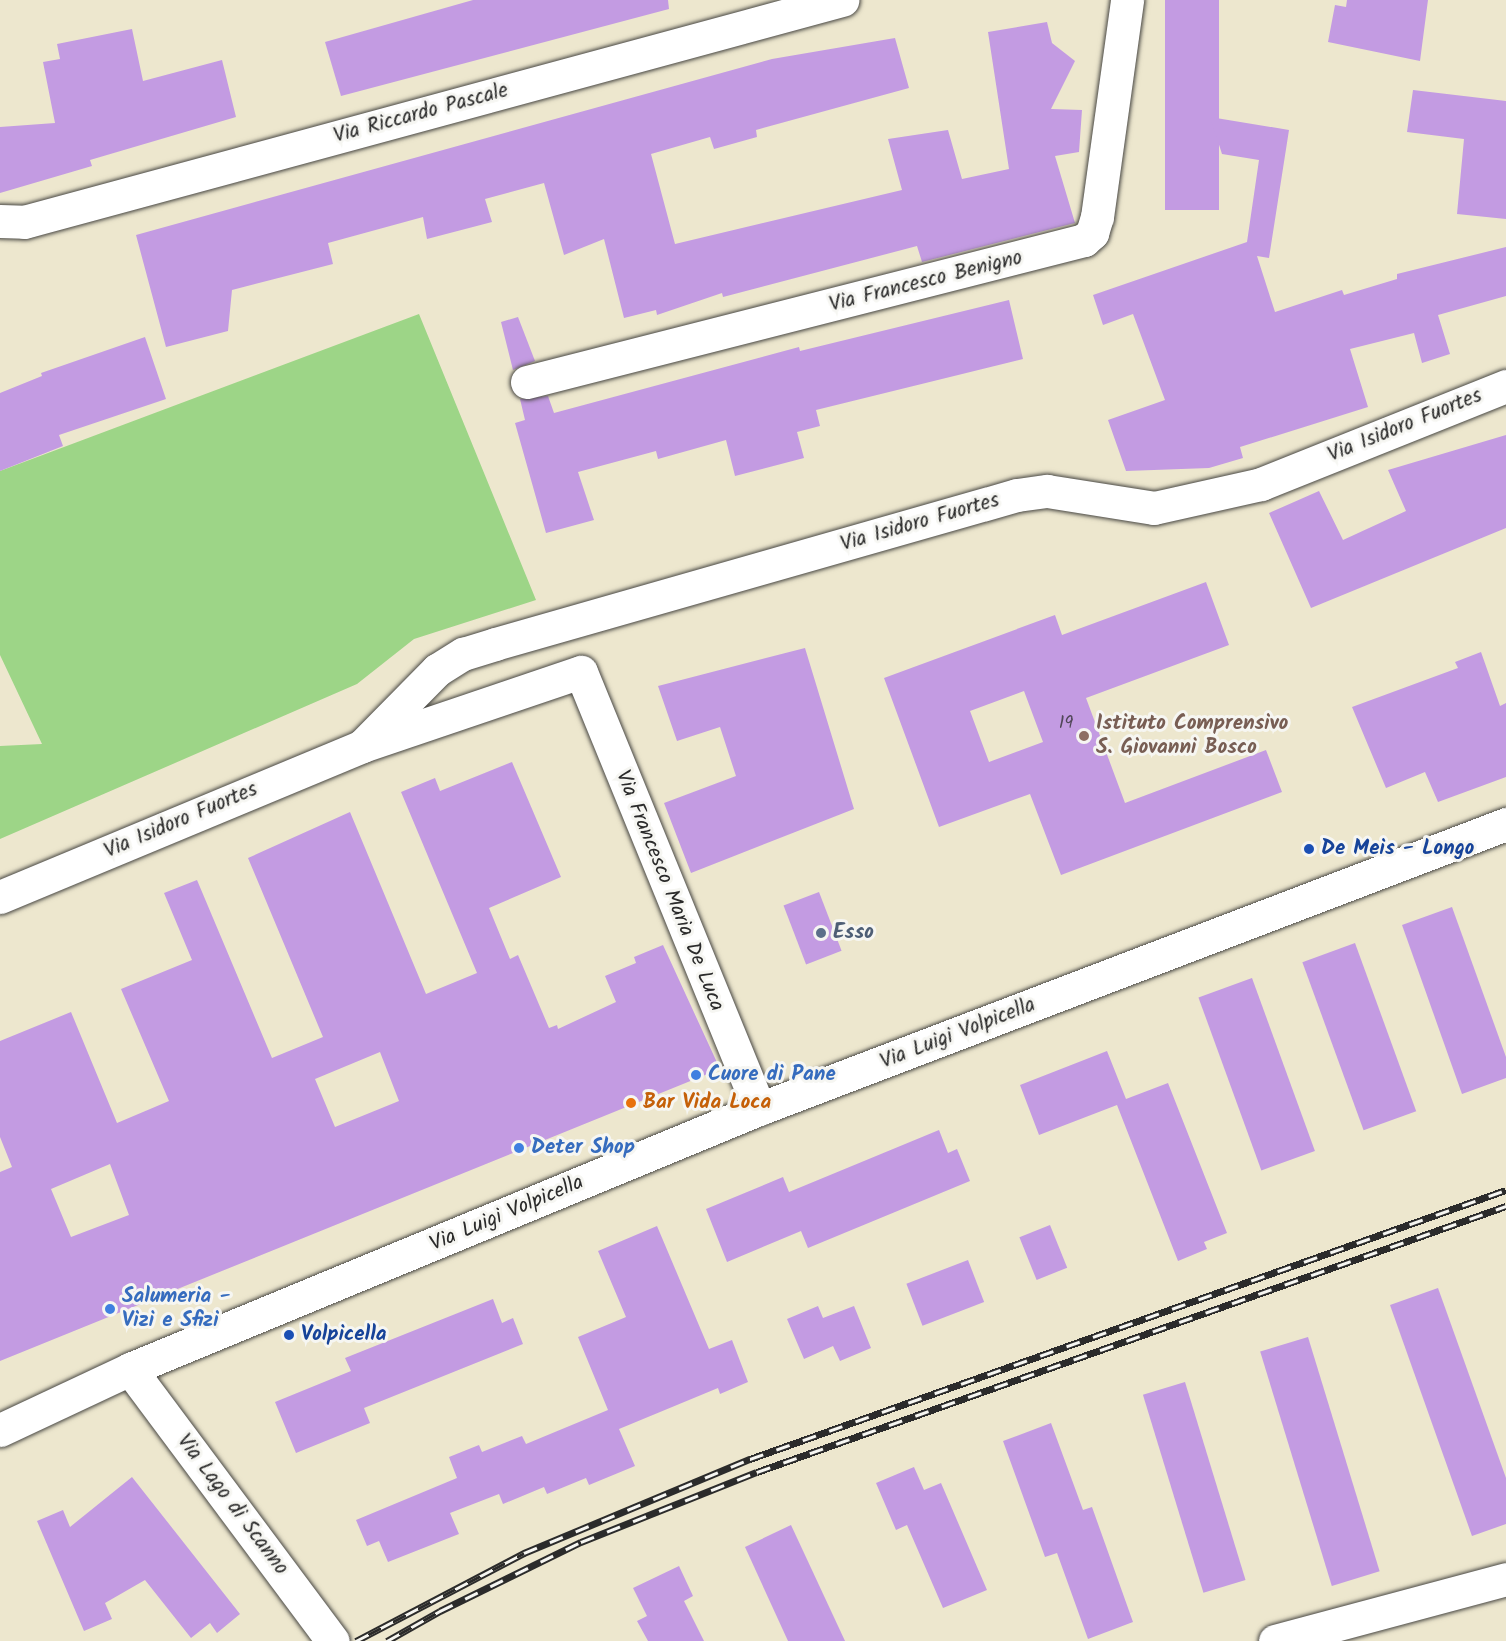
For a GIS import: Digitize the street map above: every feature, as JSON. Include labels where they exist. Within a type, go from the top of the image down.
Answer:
[{"type":"street","name":"Via Riccardo Pascale","points":[[0,221],[24,222],[842,0]]},
{"type":"street","name":"Via Francesco Benigno","points":[[527,382],[1084,240],[1092,233],[1097,217],[1127,0]]},
{"type":"street","name":"Via Isidoro Fuortes","points":[[362,746],[437,670],[463,654],[1017,495],[1047,491],[1154,508],[1261,484],[1506,386]]},
{"type":"street","name":"Via Isidoro Fuortes","points":[[0,897],[362,746],[581,672]]},
{"type":"street","name":"Via Francesco Maria De Luca","points":[[581,672],[618,768],[759,1109]]},
{"type":"street","name":"Via Luigi Volpicella","points":[[0,1430],[130,1369],[759,1109],[1506,824]]},
{"type":"street","name":"Via Lago di Scanno","points":[[130,1369],[333,1641]]},
{"type":"street","points":[[1275,1641],[1506,1579]]},
{"type":"green space","points":[[419,314],[536,600],[414,639],[357,684],[0,839],[0,746],[42,744],[0,655],[0,471]]},
{"type":"building","points":[[473,0],[668,0],[669,9],[341,96],[325,42]]},
{"type":"building","points":[[1165,0],[1219,0],[1219,210],[1165,210]]},
{"type":"building","points":[[1347,0],[1428,0],[1420,61],[1328,42],[1335,5],[1346,7]]},
{"type":"building","points":[[1047,22],[1052,43],[1075,61],[1051,109],[1082,110],[1079,152],[1055,156],[1075,223],[922,262],[917,246],[723,297],[722,293],[657,315],[656,310],[624,318],[604,239],[564,255],[544,183],[485,199],[492,222],[427,239],[423,217],[328,243],[333,264],[232,290],[228,331],[166,347],[136,235],[772,59],[895,38],[909,88],[756,130],[757,137],[714,149],[710,137],[651,154],[675,244],[902,190],[888,139],[948,130],[962,179],[1009,169],[988,32]]},
{"type":"building","points":[[132,29],[143,81],[222,60],[236,117],[90,160],[92,166],[0,193],[0,127],[55,123],[43,62],[60,59],[57,44]]},
{"type":"building","points":[[1413,90],[1506,101],[1506,219],[1457,214],[1464,139],[1407,132]]},
{"type":"building","points":[[1210,117],[1289,130],[1269,258],[1257,256],[1275,312],[1342,290],[1344,295],[1397,279],[1397,274],[1506,247],[1506,296],[1438,315],[1450,354],[1422,363],[1414,333],[1350,349],[1368,407],[1240,447],[1243,458],[1209,468],[1126,471],[1108,420],[1165,400],[1133,314],[1103,325],[1093,295],[1247,242],[1259,160],[1222,154]]},
{"type":"building","points":[[1009,300],[1023,359],[816,410],[820,426],[797,432],[804,458],[735,476],[726,440],[658,459],[656,451],[578,472],[594,520],[546,533],[515,423],[525,420],[520,399],[548,396],[554,413],[799,347],[800,351]]},
{"type":"building","points":[[518,317],[535,361],[513,370],[501,322]]},
{"type":"building","points":[[145,337],[166,399],[59,435],[63,446],[0,471],[0,393],[42,376],[41,373]]},
{"type":"building","points":[[1506,435],[1506,528],[1311,608],[1269,513],[1319,491],[1343,540],[1406,511],[1388,470]]},
{"type":"building","points":[[1206,582],[1229,645],[1086,698],[1125,803],[1266,750],[1282,792],[1061,875],[1030,794],[939,827],[884,678],[1055,615],[1062,635]],"holes":[[[1024,691],[1043,742],[989,762],[970,711]]]},
{"type":"building","points":[[805,648],[854,809],[691,873],[664,803],[736,776],[720,727],[677,741],[658,686]]},
{"type":"building","points":[[1481,652],[1500,706],[1506,703],[1506,777],[1438,802],[1425,772],[1386,788],[1352,707],[1458,668],[1455,662]]},
{"type":"building","points":[[512,762],[561,877],[489,908],[510,959],[518,955],[549,1028],[557,1025],[558,1029],[616,1002],[605,976],[636,963],[634,957],[663,945],[720,1069],[0,1361],[0,1172],[12,1167],[0,1137],[0,1041],[71,1012],[117,1123],[169,1101],[121,989],[192,960],[164,893],[197,880],[272,1058],[323,1037],[248,858],[350,812],[426,994],[477,973],[401,792],[435,778],[440,791]],"holes":[[[380,1052],[399,1101],[335,1127],[315,1079]],[[110,1164],[129,1215],[71,1237],[51,1189]]]},
{"type":"building","points":[[819,892],[842,951],[806,964],[784,906]]},
{"type":"building","points":[[1452,907],[1506,1057],[1506,1078],[1462,1094],[1402,925]]},
{"type":"building","points":[[1355,943],[1416,1111],[1364,1130],[1302,962]]},
{"type":"building","points":[[1252,978],[1315,1151],[1261,1170],[1198,997]]},
{"type":"building","points":[[1107,1051],[1126,1099],[1168,1083],[1227,1233],[1204,1242],[1207,1249],[1178,1261],[1117,1105],[1039,1135],[1020,1085]]},
{"type":"building","points":[[939,1130],[948,1153],[957,1149],[970,1181],[808,1248],[801,1231],[727,1262],[706,1209],[783,1177],[789,1192]]},
{"type":"building","points":[[1050,1225],[1067,1268],[1037,1280],[1019,1237]]},
{"type":"building","points":[[657,1226],[709,1349],[732,1340],[748,1382],[720,1394],[718,1388],[619,1429],[635,1466],[589,1485],[586,1478],[547,1494],[544,1487],[503,1504],[499,1494],[450,1513],[459,1534],[388,1562],[379,1541],[367,1546],[356,1520],[457,1478],[449,1457],[479,1445],[482,1452],[522,1436],[526,1444],[608,1410],[578,1337],[626,1317],[598,1251]]},
{"type":"building","points":[[968,1260],[984,1302],[923,1326],[906,1284]]},
{"type":"building","points":[[1438,1288],[1506,1478],[1506,1524],[1472,1536],[1390,1305]]},
{"type":"building","points":[[493,1299],[502,1323],[513,1318],[523,1344],[364,1408],[370,1423],[296,1453],[275,1402],[351,1371],[345,1358]]},
{"type":"building","points":[[818,1306],[823,1318],[854,1306],[871,1348],[840,1361],[833,1346],[804,1359],[787,1319]]},
{"type":"building","points":[[1308,1337],[1380,1571],[1332,1586],[1260,1352]]},
{"type":"building","points":[[1185,1382],[1246,1580],[1203,1593],[1143,1395]]},
{"type":"building","points":[[1051,1423],[1083,1510],[1092,1507],[1133,1622],[1088,1639],[1057,1553],[1045,1557],[1003,1441]]},
{"type":"building","points":[[914,1467],[924,1490],[941,1483],[987,1590],[943,1608],[907,1525],[896,1530],[876,1483]]},
{"type":"building","points":[[132,1477],[240,1614],[217,1633],[210,1623],[191,1638],[145,1580],[105,1603],[112,1619],[84,1631],[37,1521],[63,1510],[70,1527]]},
{"type":"building","points":[[791,1525],[845,1641],[788,1641],[745,1547]]},
{"type":"building","points":[[679,1566],[693,1596],[684,1601],[704,1641],[648,1641],[637,1621],[647,1616],[633,1588]]},
{"type":"railway","points":[[356,1641],[524,1553],[750,1459],[1506,1190]]},
{"type":"railway","points":[[387,1641],[440,1611],[581,1542],[757,1472],[1506,1206]]},
{"type":"place","name":"Istituto Comprensivo S. Giovanni Bosco","points":[[1084,736]]},
{"type":"place","name":"De Meis - Longo","points":[[1309,849]]},
{"type":"place","name":"Esso","points":[[821,933]]},
{"type":"place","name":"Cuore di Pane","points":[[696,1075]]},
{"type":"place","name":"Bar Vida Loca","points":[[631,1103]]},
{"type":"place","name":"Deter Shop","points":[[519,1148]]},
{"type":"place","name":"Salumeria - Vizi e Sfizi","points":[[110,1309]]},
{"type":"place","name":"Volpicella","points":[[289,1335]]}]
